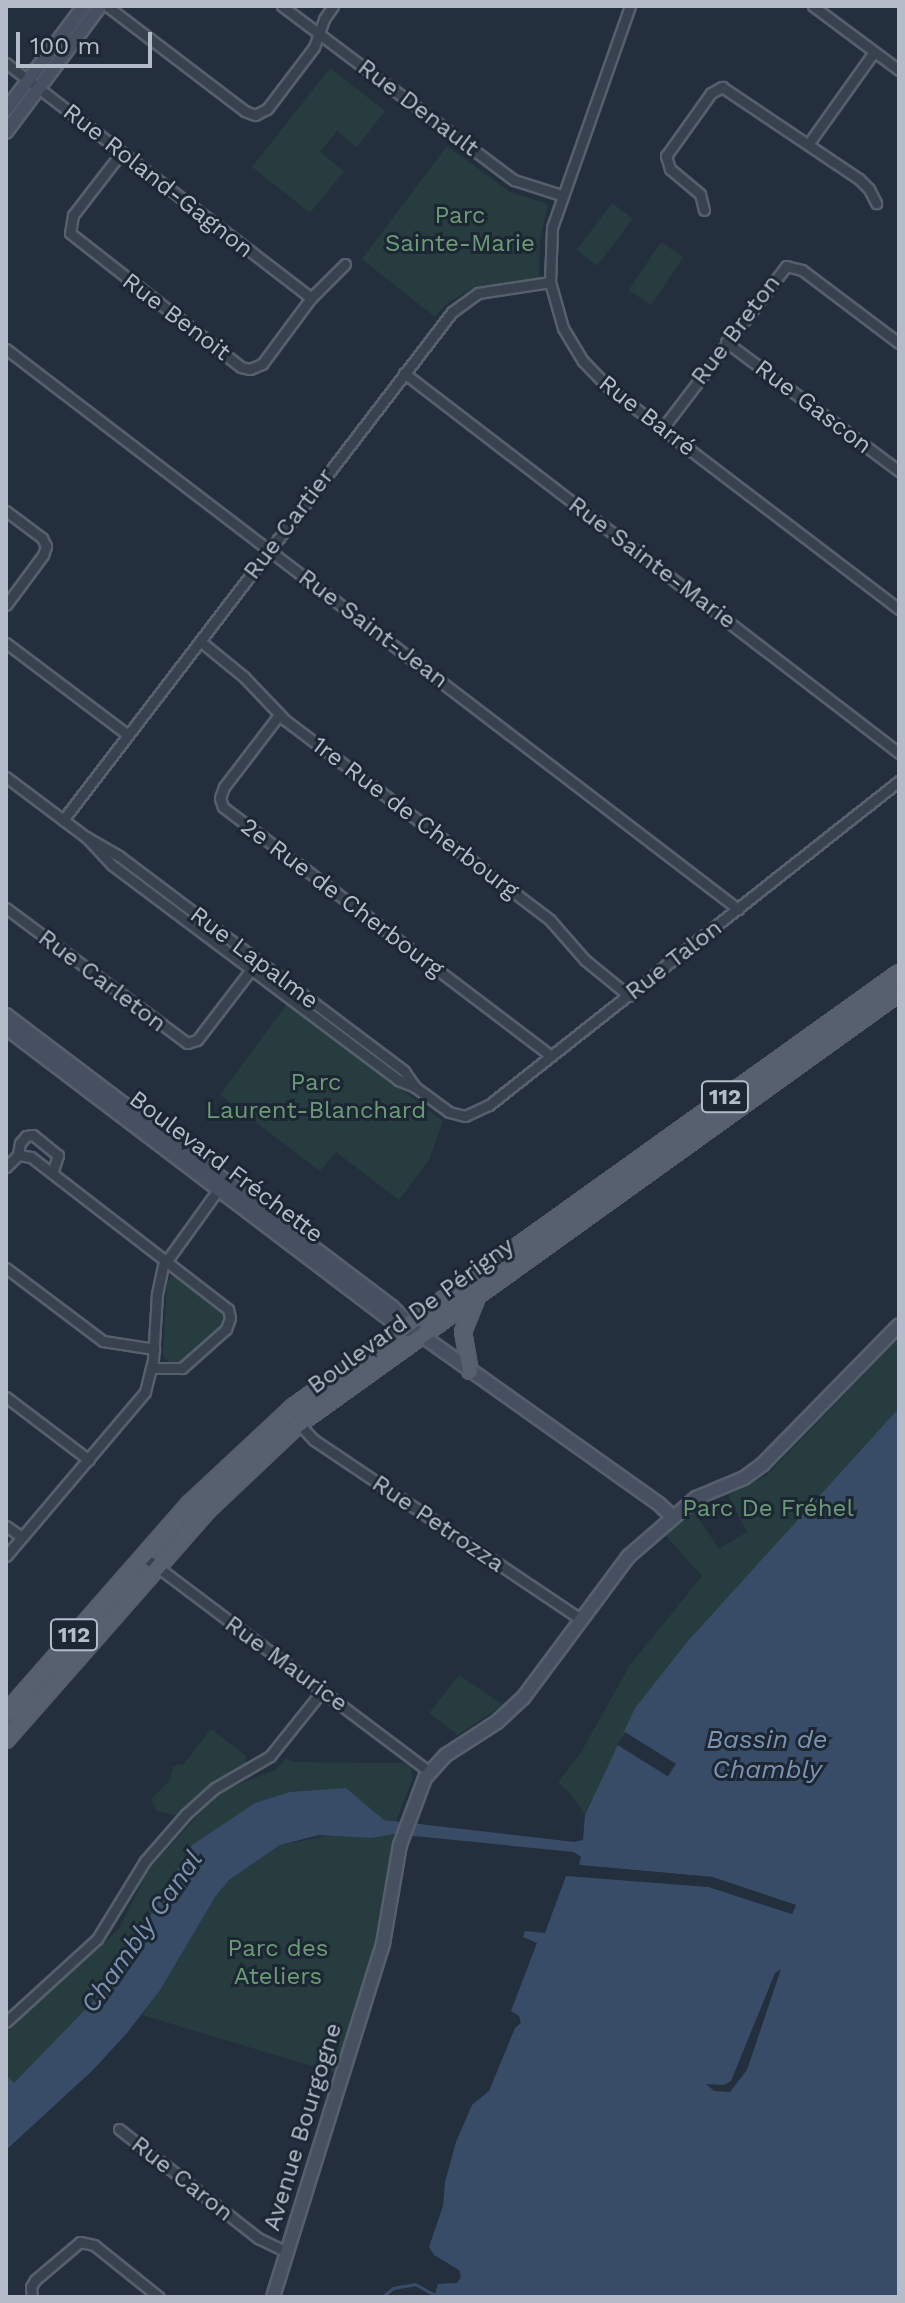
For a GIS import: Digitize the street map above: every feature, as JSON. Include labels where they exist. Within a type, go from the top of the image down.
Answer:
[{"type":"main road","name":"Boulevard De Périgny","points":[[6,1713],[196,1497],[260,1436],[318,1388],[406,1324],[899,973]]},
{"type":"main road","name":"Boulevard De Périgny","points":[[6,1740],[217,1501],[299,1424],[899,993]]},
{"type":"main road","points":[[470,1371],[463,1332],[466,1317],[479,1294]]},
{"type":"street","points":[[6,132],[84,6]]},
{"type":"street","points":[[6,110],[34,84],[100,6]]},
{"type":"street","points":[[107,6],[252,114],[262,114],[270,106],[314,47],[333,6]]},
{"type":"street","name":"Rue Denault","points":[[282,6],[514,180],[561,195]]},
{"type":"street","name":"Rue Barré","points":[[630,6],[561,195],[551,234],[550,282],[563,328],[583,361],[606,386],[899,609]]},
{"type":"street","points":[[813,6],[899,70]]},
{"type":"street","points":[[809,143],[874,52]]},
{"type":"street","name":"Rue Roland-Gagnon","points":[[6,63],[311,298]]},
{"type":"street","points":[[704,210],[700,194],[670,169],[666,156],[715,89],[729,90],[809,143],[865,184],[876,203]]},
{"type":"street","name":"Rue Benoit","points":[[121,153],[73,215],[70,233],[241,367],[250,369],[262,364],[311,298],[345,264]]},
{"type":"street","name":"Rue Breton","points":[[662,429],[780,272],[789,266],[802,270],[899,343]]},
{"type":"street","name":"Rue Cartier","points":[[63,820],[452,312],[469,298],[491,290],[550,282]]},
{"type":"street","name":"Rue Gascon","points":[[726,342],[899,471]]},
{"type":"street","name":"Rue Saint-Jean","points":[[6,349],[738,909]]},
{"type":"street","name":"Rue Sainte-Marie","points":[[404,373],[899,753]]},
{"type":"street","points":[[6,511],[42,538],[46,546],[43,555],[6,605]]},
{"type":"street","name":"1re Rue de Cherbourg","points":[[200,641],[244,677],[279,715],[542,915],[585,960],[629,996]]},
{"type":"street","points":[[6,643],[128,735]]},
{"type":"street","name":"2e Rue de Cherbourg","points":[[279,715],[224,787],[220,798],[223,807],[551,1056]]},
{"type":"street","name":"Rue Lapalme","points":[[6,777],[86,837],[111,850],[404,1071],[415,1087]]},
{"type":"street","name":"Rue Talon","points":[[441,1106],[460,1116],[478,1112],[899,781]]},
{"type":"street","name":"Rue Lapalme","points":[[86,837],[105,859],[251,970],[398,1080],[415,1087],[441,1106]]},
{"type":"street","name":"Rue Carleton","points":[[6,908],[187,1043],[197,1040],[258,961]]},
{"type":"street","name":"Boulevard Fréchette","points":[[6,1015],[222,1185]]},
{"type":"street","name":"Boulevard Fréchette","points":[[6,1028],[673,1517]]},
{"type":"street","points":[[6,1167],[18,1155],[23,1139],[33,1135],[58,1155],[52,1173]]},
{"type":"street","points":[[18,1155],[29,1156],[223,1303],[230,1318],[226,1329],[182,1368],[152,1368]]},
{"type":"street","points":[[6,1556],[138,1402],[152,1368],[158,1287],[166,1259],[222,1185]]},
{"type":"street","points":[[6,1268],[103,1341],[154,1349]]},
{"type":"street","name":"Avenue Bourgogne","points":[[273,2297],[383,1944],[400,1845],[412,1806],[430,1772],[446,1755],[497,1722],[523,1698],[620,1566],[700,1496],[757,1469],[899,1325]]},
{"type":"street","points":[[6,1397],[89,1460]]},
{"type":"street","name":"Rue Petrozza","points":[[299,1424],[314,1440],[580,1619]]},
{"type":"street","points":[[6,1526],[22,1537]]},
{"type":"street","name":"Rue Maurice","points":[[143,1556],[430,1772]]},
{"type":"street","points":[[6,2022],[97,1939],[145,1861],[193,1807],[215,1788],[270,1756],[322,1691]]},
{"type":"street","name":"Rue Caron","points":[[119,2129],[258,2238],[287,2252]]},
{"type":"street","points":[[32,2297],[31,2287],[35,2280],[80,2242],[94,2245],[159,2297]]},
{"type":"green space","points":[[330,68],[385,111],[357,147],[337,131],[320,152],[344,171],[310,213],[252,167]]},
{"type":"green space","name":"Parc Sainte-Marie","points":[[447,146],[510,192],[548,204],[540,240],[539,278],[471,289],[447,303],[435,317],[362,259]]},
{"type":"green space","points":[[612,203],[633,219],[597,266],[576,250]]},
{"type":"green space","points":[[661,242],[683,257],[651,305],[629,290]]},
{"type":"green space","name":"Parc Laurent-Blanchard","points":[[287,1004],[443,1121],[429,1160],[399,1200],[336,1152],[320,1171],[220,1095]]},
{"type":"green space","points":[[179,1276],[223,1311],[224,1317],[219,1327],[179,1363],[170,1364],[163,1355],[167,1284],[170,1278]]},
{"type":"green space","name":"Parc De Fréhel","points":[[899,1338],[899,1408],[687,1642],[635,1708],[585,1815],[571,1794],[558,1782],[580,1754],[630,1665],[702,1576],[665,1535],[694,1512],[719,1549],[747,1532],[728,1495],[767,1475]]},
{"type":"green space","points":[[459,1675],[503,1705],[458,1735],[429,1713]]},
{"type":"green space","points":[[211,1729],[246,1756],[245,1766],[211,1786],[179,1816],[157,1811],[151,1799],[170,1780],[173,1766],[184,1764]]},
{"type":"green space","points":[[286,1758],[292,1762],[402,1763],[410,1766],[413,1777],[396,1821],[384,1820],[346,1788],[192,1845],[108,1986],[14,2084],[6,2075],[6,2033],[119,1929],[148,1870],[219,1792],[275,1770]]},
{"type":"green space","name":"Parc des Ateliers","points":[[338,1834],[372,1838],[394,1834],[381,1925],[335,2073],[142,2015],[215,1897],[229,1880],[280,1845]]},
{"type":"water","name":"Bassin de Chambly","points":[[899,1408],[899,2297],[434,2297],[438,2284],[457,2283],[461,2277],[459,2270],[434,2255],[429,2247],[443,2206],[445,2182],[456,2142],[472,2105],[489,2091],[515,2028],[521,2023],[519,2016],[511,2011],[537,1943],[523,1937],[525,1931],[545,1933],[566,1876],[709,1887],[792,1914],[796,1905],[712,1877],[579,1865],[581,1857],[574,1852],[394,1834],[372,1838],[319,1835],[280,1845],[229,1880],[215,1897],[160,1990],[127,2033],[93,2070],[6,2150],[6,2075],[14,2083],[108,1986],[192,1845],[255,1803],[290,1792],[346,1788],[384,1820],[574,1842],[583,1840],[585,1815],[635,1708],[687,1642]],"holes":[[[781,1969],[747,2070],[730,2092],[714,2091],[706,2084],[724,2085],[731,2081],[775,1973]]]},
{"type":"pier","points":[[625,1732],[676,1764],[668,1777],[617,1745]]},
{"type":"pier","points":[[579,1865],[712,1877],[796,1905],[792,1914],[709,1887],[576,1875],[577,1871],[710,1883],[791,1907],[711,1881],[578,1869]]},
{"type":"waterway","points":[[382,2297],[393,2288],[415,2284],[435,2295]]},
{"type":"water label","name":"Chambly Canal","points":[[142,1932]]}]
